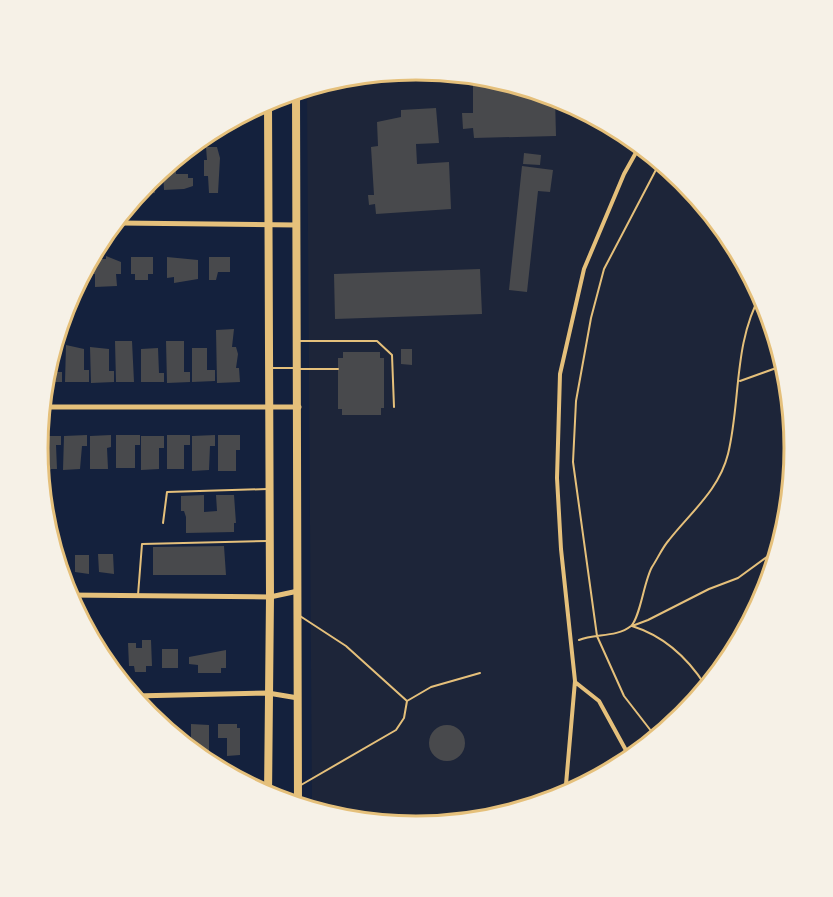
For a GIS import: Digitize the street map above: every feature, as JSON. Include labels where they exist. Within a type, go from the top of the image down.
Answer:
[{"type":"main road","points":[[296,101],[298,797]]},
{"type":"main road","points":[[268,111],[270,489],[268,786]]},
{"type":"street","points":[[566,785],[575,681],[561,549],[557,478],[560,374],[584,269],[624,174],[636,153]]},
{"type":"street","points":[[125,223],[296,225]]},
{"type":"street","points":[[50,407],[298,407]]},
{"type":"street","points":[[78,595],[270,597],[298,591]]},
{"type":"street","points":[[575,681],[599,701],[626,751]]},
{"type":"street","points":[[144,696],[268,693],[298,698]]},
{"type":"lane","points":[[298,342],[377,341],[393,355],[394,407]]},
{"type":"lane","points":[[269,368],[338,369]]},
{"type":"lane","points":[[163,523],[167,492],[270,489]]},
{"type":"lane","points":[[138,596],[142,544],[270,542]]},
{"type":"lane","points":[[298,615],[346,646],[407,701]]},
{"type":"lane","points":[[298,787],[396,730],[404,718],[407,701],[431,687],[480,673]]},
{"type":"path","points":[[652,732],[624,696],[597,636],[573,462],[576,401],[591,318],[604,268],[656,169]]},
{"type":"path","points":[[632,626],[638,612],[645,580],[668,541],[702,504],[724,464],[731,439],[744,332],[756,305]]},
{"type":"path","points":[[738,381],[776,368]]},
{"type":"path","points":[[576,648],[579,639],[615,634],[709,589],[738,578],[768,556]]},
{"type":"path","points":[[632,626],[648,631],[667,642],[702,682]]},
{"type":"shaded area","points":[[416,80],[465,83],[512,93],[558,108],[579,118],[601,129],[641,156],[694,206],[736,264],[757,307],[765,330],[782,400],[784,473],[782,497],[772,544],[757,590],[747,611],[736,633],[709,673],[659,726],[601,768],[558,789],[535,797],[465,814],[392,816],[345,810],[312,801],[307,97],[368,83]]},
{"type":"building","points":[[473,84],[512,93],[555,107],[556,136],[474,138],[473,128],[463,129],[462,113],[473,113]]},
{"type":"building","points":[[436,108],[439,143],[416,144],[417,164],[449,162],[451,209],[376,214],[375,204],[369,205],[368,195],[374,195],[371,147],[378,146],[377,122],[401,117],[401,110]]},
{"type":"building","points":[[206,147],[217,147],[220,158],[218,193],[209,193],[208,176],[204,176],[204,160],[207,160]]},
{"type":"building","points":[[524,153],[541,155],[540,165],[523,164]]},
{"type":"building","points":[[522,166],[553,170],[550,192],[538,191],[527,292],[509,290]]},
{"type":"building","points":[[176,169],[176,174],[188,174],[188,178],[193,178],[193,186],[164,190],[164,181]]},
{"type":"building","points":[[106,256],[121,262],[121,274],[116,274],[117,286],[95,287],[95,274],[92,274],[100,259],[106,259]]},
{"type":"building","points":[[131,257],[153,257],[153,274],[148,274],[148,280],[135,280],[135,274],[131,274]]},
{"type":"building","points":[[167,257],[198,260],[198,279],[174,283],[174,277],[167,278]]},
{"type":"building","points":[[209,257],[230,257],[230,272],[218,272],[216,280],[209,280]]},
{"type":"building","points":[[480,269],[482,314],[335,319],[334,274]]},
{"type":"building","points":[[234,329],[232,347],[236,347],[238,354],[236,368],[239,368],[240,382],[217,383],[216,330]]},
{"type":"building","points":[[115,341],[132,341],[134,382],[116,382]]},
{"type":"building","points":[[166,341],[184,341],[184,372],[190,372],[190,382],[167,383]]},
{"type":"building","points":[[66,345],[84,349],[84,370],[89,370],[89,382],[65,382]]},
{"type":"building","points":[[90,347],[109,349],[109,371],[114,371],[114,382],[91,383]]},
{"type":"building","points":[[158,348],[159,373],[164,373],[164,382],[141,382],[141,349]]},
{"type":"building","points":[[192,348],[207,348],[207,370],[215,370],[215,381],[192,382]]},
{"type":"building","points":[[401,349],[412,349],[412,365],[401,364]]},
{"type":"building","points":[[343,352],[380,352],[380,358],[384,358],[384,408],[381,408],[381,415],[342,415],[342,409],[338,409],[338,358],[343,358]]},
{"type":"building","points":[[57,370],[57,372],[62,372],[62,382],[54,382]]},
{"type":"building","points":[[87,435],[87,446],[82,446],[80,469],[63,470],[64,436]]},
{"type":"building","points":[[111,435],[111,447],[107,448],[108,469],[90,469],[90,436]]},
{"type":"building","points":[[116,435],[140,435],[140,445],[135,445],[135,468],[116,468]]},
{"type":"building","points":[[167,435],[190,435],[190,445],[184,445],[184,469],[167,469]]},
{"type":"building","points":[[215,435],[215,446],[210,446],[209,470],[192,471],[192,436]]},
{"type":"building","points":[[218,435],[240,435],[240,450],[236,450],[236,471],[218,471]]},
{"type":"building","points":[[49,436],[61,436],[61,445],[56,445],[57,469],[49,471]]},
{"type":"building","points":[[141,436],[164,436],[164,448],[159,448],[159,469],[141,470]]},
{"type":"building","points":[[204,495],[204,512],[217,511],[216,495],[234,495],[236,523],[234,523],[234,532],[186,533],[186,517],[184,511],[181,511],[181,496]]},
{"type":"building","points":[[224,546],[226,575],[153,575],[153,547]]},
{"type":"building","points":[[98,554],[113,554],[114,574],[99,572]]},
{"type":"building","points":[[75,555],[89,555],[89,574],[75,572]]},
{"type":"building","points":[[142,640],[151,640],[152,666],[146,666],[146,672],[135,672],[134,666],[129,666],[128,643],[136,643],[136,648],[142,648]]},
{"type":"building","points":[[162,649],[178,649],[178,668],[162,668]]},
{"type":"building","points":[[226,650],[226,668],[221,668],[221,673],[198,673],[198,665],[189,664],[189,657]]},
{"type":"building","points":[[191,724],[209,725],[209,752],[191,740]]},
{"type":"building","points":[[218,724],[237,724],[237,728],[240,728],[240,755],[227,756],[227,738],[218,738]]},
{"type":"building","points":[[447,725],[460,730],[465,743],[460,756],[447,761],[434,756],[429,743],[434,730]]}]
